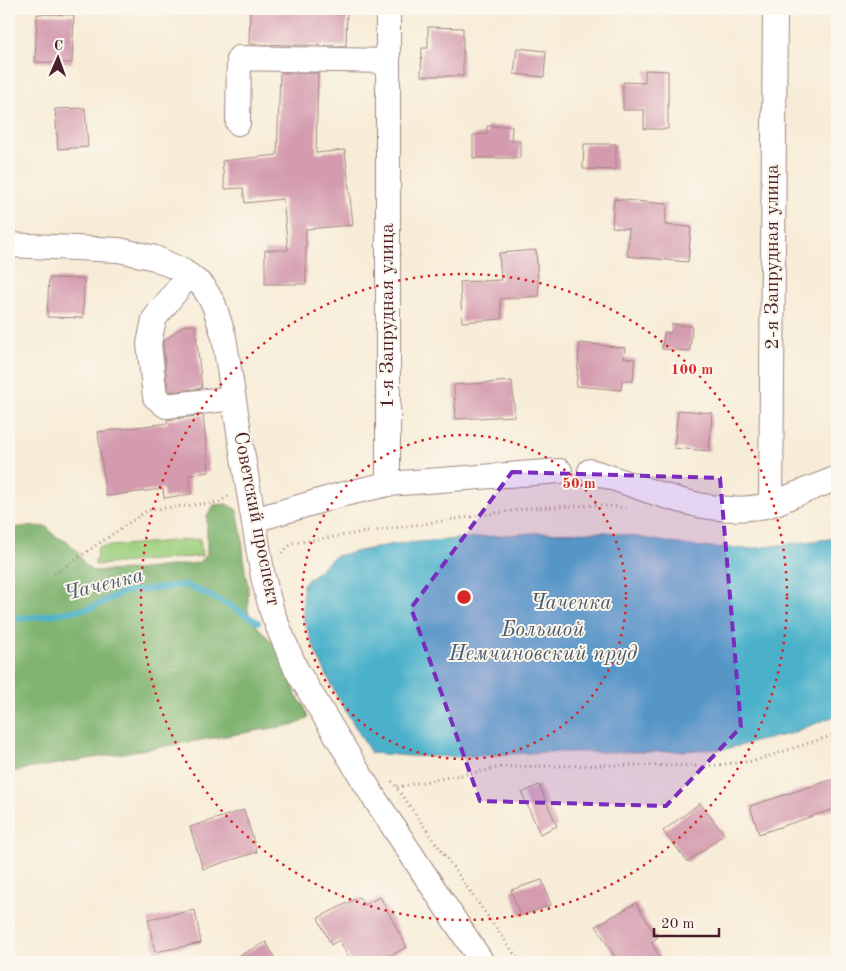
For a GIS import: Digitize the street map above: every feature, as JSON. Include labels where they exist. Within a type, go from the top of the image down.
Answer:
[{"type":"street","name":"1-я Запрудная улица","points":[[388,9],[388,484]]},
{"type":"street","name":"2-я Запрудная улица","points":[[771,504],[775,9]]},
{"type":"street","points":[[238,122],[239,58],[388,61]]},
{"type":"street","name":"Советский проспект","points":[[9,245],[119,250],[155,258],[183,271],[203,286],[214,305],[224,338],[263,577],[272,612],[283,639],[296,669],[373,796],[482,962]]},
{"type":"street","points":[[188,275],[154,319],[149,344],[155,397],[166,406],[234,398]]},
{"type":"street","points":[[254,520],[340,495],[388,484],[560,471]]},
{"type":"street","points":[[590,471],[681,502],[716,508],[747,509],[771,504],[837,478]]},
{"type":"path","points":[[54,574],[148,510],[220,502],[234,490]]},
{"type":"path","points":[[278,558],[292,543],[530,508],[599,505],[627,508]]},
{"type":"path","points":[[373,796],[397,787],[503,767],[604,765],[708,766],[754,761],[837,734]]},
{"type":"path","points":[[392,780],[520,962]]},
{"type":"highlighted area","points":[[512,472],[720,478],[741,727],[666,806],[480,801],[411,608]]},
{"type":"green space","points":[[226,504],[237,510],[248,585],[248,611],[254,623],[275,645],[293,683],[296,696],[304,706],[308,718],[297,724],[9,772],[9,528],[47,527],[55,536],[68,542],[92,571],[135,570],[198,563],[207,554],[207,516],[214,505]]},
{"type":"green space","points":[[200,539],[202,556],[95,565],[98,547]]},
{"type":"water","name":"Большой Немчиновский пруд","points":[[607,532],[690,546],[748,549],[837,538],[837,715],[789,734],[725,749],[654,752],[545,752],[461,757],[371,753],[338,698],[316,653],[303,618],[303,584],[335,556],[394,544],[531,533]]},
{"type":"building","points":[[250,9],[347,10],[346,46],[249,44]]},
{"type":"building","points":[[37,14],[74,15],[72,63],[35,62]]},
{"type":"building","points":[[428,27],[463,28],[463,76],[421,76],[422,48],[428,48]]},
{"type":"building","points":[[517,48],[546,51],[544,77],[514,74]]},
{"type":"building","points":[[645,70],[668,71],[668,129],[644,129],[644,110],[623,110],[623,82],[645,83]]},
{"type":"building","points":[[280,73],[318,73],[316,153],[345,150],[353,225],[306,229],[306,284],[265,284],[265,250],[288,250],[283,199],[245,203],[243,188],[225,189],[222,161],[277,155]]},
{"type":"building","points":[[85,108],[88,147],[58,149],[55,109]]},
{"type":"building","points":[[487,126],[512,126],[511,141],[520,141],[520,158],[473,158],[473,135],[487,134]]},
{"type":"building","points":[[584,144],[616,144],[616,170],[583,169]]},
{"type":"building","points":[[614,199],[667,204],[665,225],[691,227],[688,262],[627,256],[629,229],[612,227]]},
{"type":"building","points":[[536,250],[539,296],[500,299],[502,319],[462,322],[460,282],[501,280],[499,253]]},
{"type":"building","points":[[49,278],[84,279],[83,318],[47,317]]},
{"type":"building","points":[[672,324],[692,326],[690,351],[662,349],[664,332],[671,333]]},
{"type":"building","points":[[195,325],[202,388],[170,392],[168,390],[163,342],[183,326]]},
{"type":"building","points":[[580,343],[625,348],[624,358],[635,359],[633,381],[622,380],[621,390],[576,386]]},
{"type":"building","points":[[512,381],[515,416],[456,419],[454,385]]},
{"type":"building","points":[[678,410],[712,413],[709,451],[674,448]]},
{"type":"building","points":[[203,415],[209,472],[189,475],[191,494],[164,498],[163,489],[106,496],[98,432],[168,423],[167,420]]},
{"type":"building","points":[[837,778],[837,808],[759,834],[750,806]]},
{"type":"building","points":[[539,785],[557,826],[540,834],[522,793]]},
{"type":"building","points":[[700,803],[724,834],[688,862],[663,831]]},
{"type":"building","points":[[244,810],[257,852],[203,869],[190,827]]},
{"type":"building","points":[[542,880],[551,905],[520,916],[511,890]]},
{"type":"building","points":[[359,897],[364,905],[380,897],[407,947],[378,962],[351,962],[339,940],[331,945],[318,918]]},
{"type":"building","points":[[636,903],[657,938],[651,942],[663,962],[618,962],[596,926]]},
{"type":"building","points":[[195,910],[201,943],[155,952],[148,919]]},
{"type":"building","points":[[266,942],[277,962],[227,962]]},
{"type":"waterway","name":"Чаченка","points":[[9,619],[37,617],[91,608],[123,592],[186,585],[227,604],[258,622]]}]
